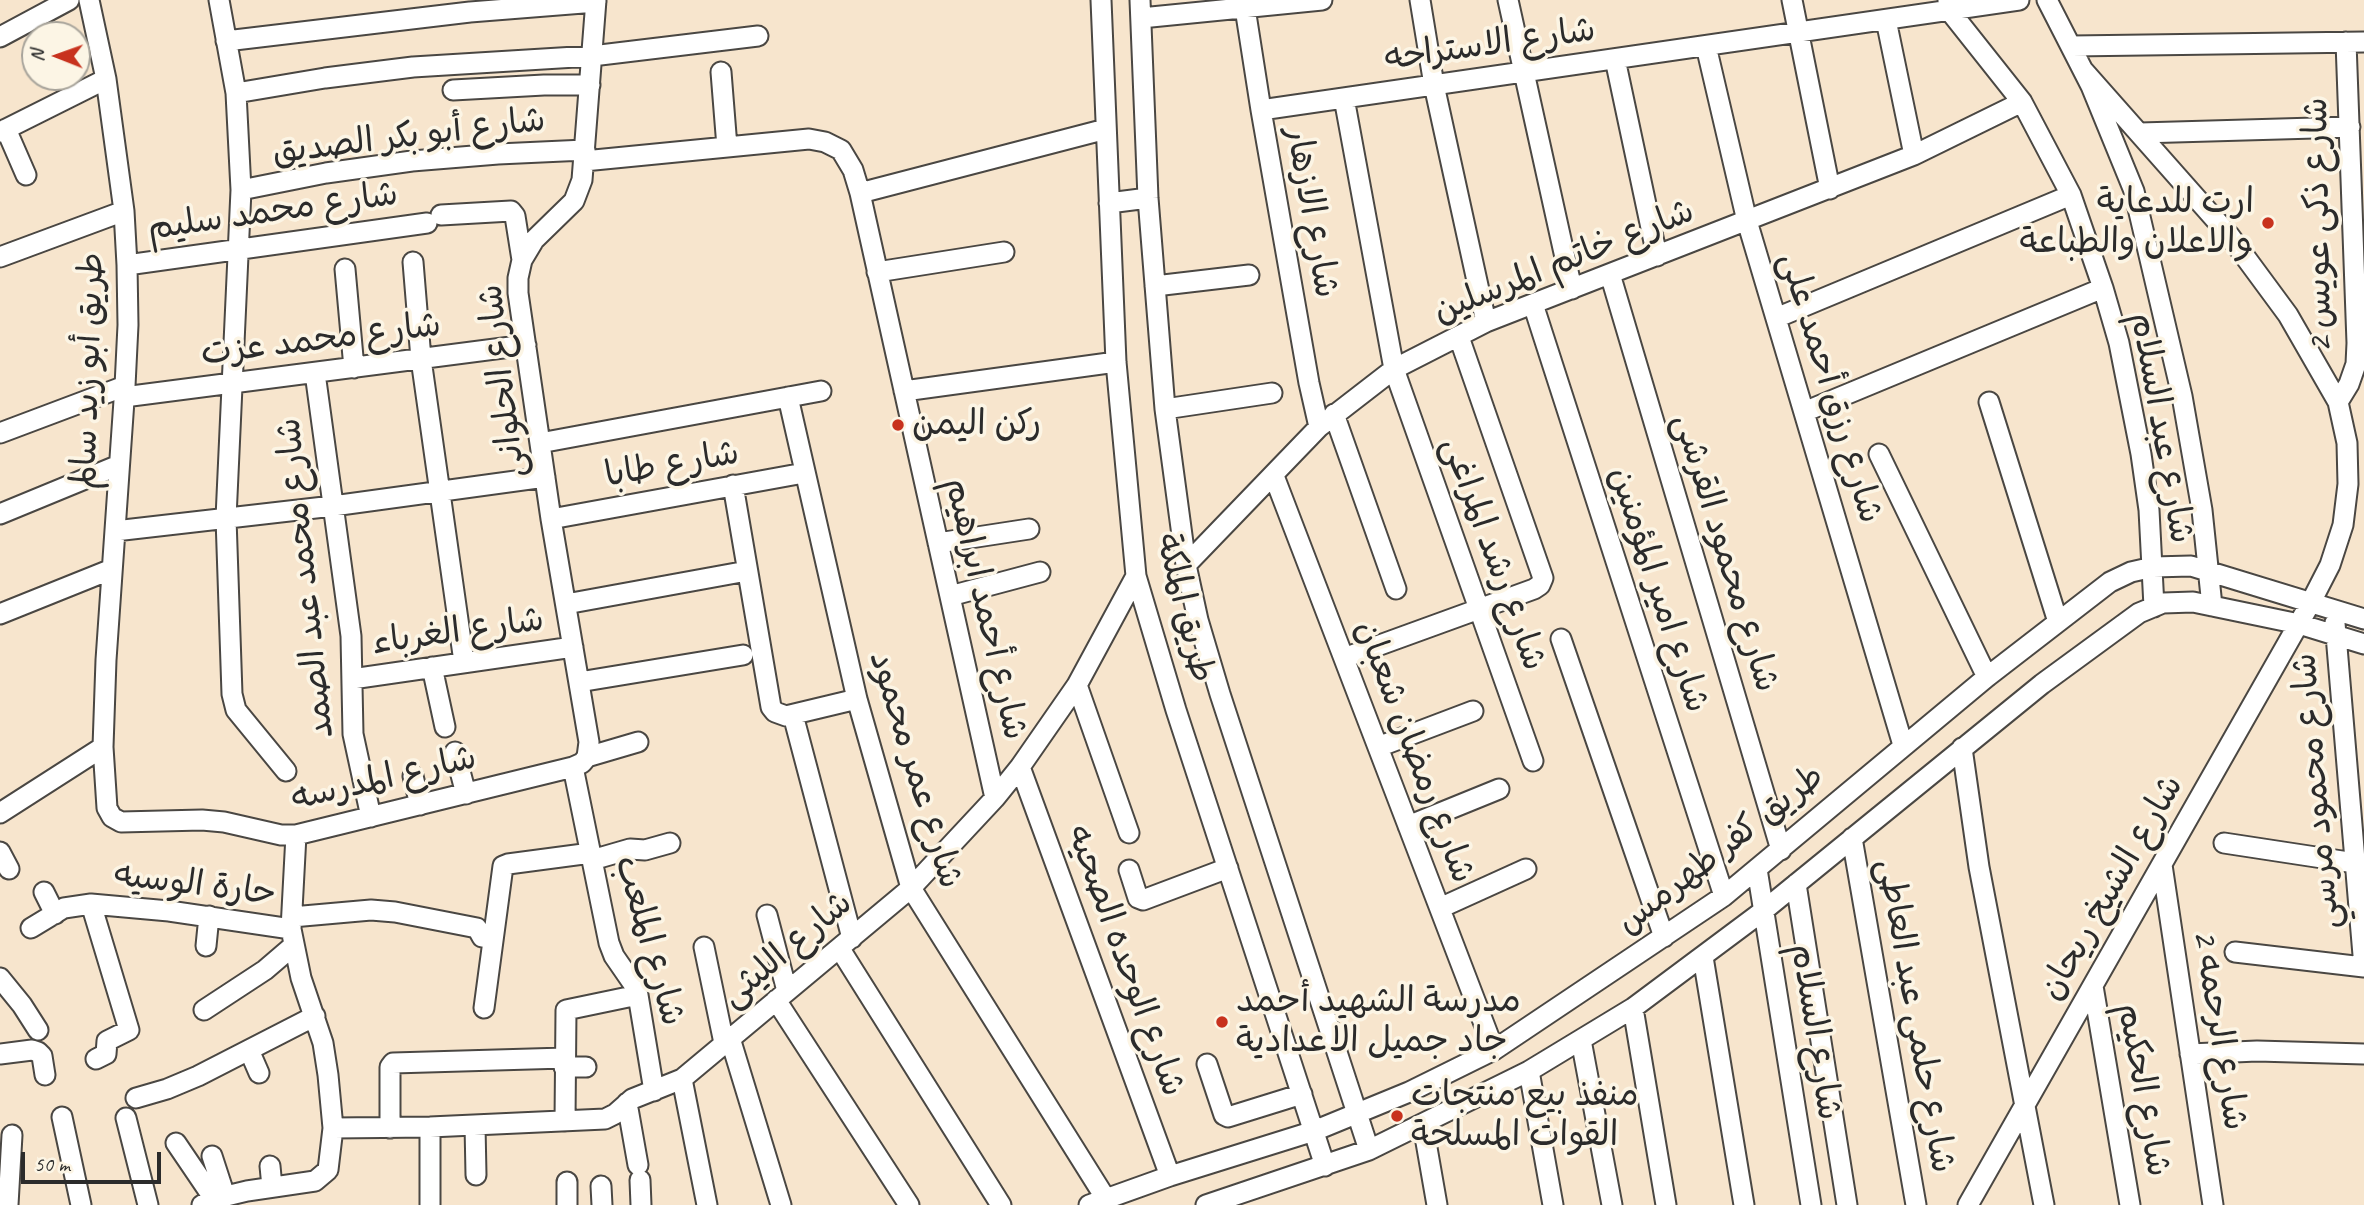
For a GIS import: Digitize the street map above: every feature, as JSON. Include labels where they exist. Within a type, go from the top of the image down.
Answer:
[{"type":"street","points":[[0,37],[69,0]]},
{"type":"street","name":"طريق أبو زيد سالم","points":[[89,0],[106,79],[124,211],[127,265],[125,391],[103,747]]},
{"type":"street","points":[[219,0],[236,93],[241,190],[226,518],[232,694],[236,710],[286,771]]},
{"type":"street","name":"طريق الملكة","points":[[1101,0],[1116,362],[1136,576],[1325,1166]]},
{"type":"street","points":[[1140,9],[1245,8],[1322,0]]},
{"type":"street","points":[[1420,0],[1434,85],[1486,322]]},
{"type":"street","points":[[1508,0],[1572,289]]},
{"type":"street","points":[[1792,0],[1830,188]]},
{"type":"street","name":"شارع الاستراحه","points":[[1261,110],[1886,20],[1948,5],[2019,0]]},
{"type":"street","points":[[2047,0],[2072,46],[2120,153],[2141,219],[2182,396],[2202,510],[2212,606]]},
{"type":"street","points":[[226,41],[429,16],[596,1]]},
{"type":"street","name":"شارع الحلوانى","points":[[580,762],[589,742],[551,519],[519,293],[522,260],[534,240],[574,201],[582,180],[596,1]]},
{"type":"street","name":"شارع عبد السلام","points":[[1948,5],[2022,102],[2071,195],[2104,288],[2131,398],[2146,488],[2154,607]]},
{"type":"street","name":"شارع الازهار","points":[[1245,8],[1309,383],[1396,589]]},
{"type":"street","name":"طريق الملكة","points":[[1140,9],[1148,198],[1165,409],[1186,565],[1216,682],[1369,1150]]},
{"type":"street","points":[[1886,20],[1914,155]]},
{"type":"street","points":[[236,93],[413,67],[592,56],[758,36]]},
{"type":"street","points":[[2072,46],[2355,42]]},
{"type":"street","name":"شارع ذكى عويس 2","points":[[2340,399],[2356,364],[2357,343],[2350,127],[2355,42]]},
{"type":"street","name":"شارع رزق أحمد على","points":[[1706,46],[1747,220],[1903,745]]},
{"type":"street","points":[[1615,59],[1657,256]]},
{"type":"street","name":"شارع الشيخ ريحان","points":[[1968,1205],[2311,602],[2330,565],[2339,539],[2348,484],[2347,443],[2340,399],[2315,358],[2260,274],[2083,70]]},
{"type":"street","points":[[721,72],[727,147]]},
{"type":"street","points":[[26,174],[3,130],[106,79]]},
{"type":"street","points":[[453,90],[590,85]]},
{"type":"street","name":"شارع رشد المراغى","points":[[1344,98],[1394,369],[1533,761]]},
{"type":"street","name":"شارع خاتم المرسلين","points":[[1186,565],[1327,421],[1394,369],[1486,322],[1914,155],[2022,102]]},
{"type":"street","points":[[2140,133],[2350,127]]},
{"type":"street","points":[[860,193],[1106,130]]},
{"type":"street","name":"شارع أبو بكر الصديق","points":[[241,190],[326,173],[412,161],[498,154],[584,156],[809,139],[825,142],[841,150]]},
{"type":"street","name":"شارع أحمد ابراهيم","points":[[841,150],[853,170],[860,193],[995,798]]},
{"type":"street","points":[[1776,318],[2071,195]]},
{"type":"street","points":[[1109,204],[1148,198]]},
{"type":"street","points":[[0,257],[124,211]]},
{"type":"street","name":"شارع محمد سليم","points":[[127,265],[434,219],[511,211],[515,216],[522,260]]},
{"type":"street","points":[[877,272],[1004,252]]},
{"type":"street","points":[[413,262],[421,359],[464,662]]},
{"type":"street","points":[[345,269],[354,368]]},
{"type":"street","name":"شارع محمود القرشى","points":[[1610,274],[1781,850]]},
{"type":"street","points":[[1155,286],[1249,275]]},
{"type":"street","points":[[1804,412],[2104,288]]},
{"type":"street","name":"شارع امير المؤمنين","points":[[1533,304],[1724,896]]},
{"type":"street","points":[[1344,658],[1534,589],[1541,584],[1543,578],[1459,337]]},
{"type":"street","name":"شارع محمد عزت","points":[[0,433],[125,391],[233,383],[526,345]]},
{"type":"street","points":[[904,391],[1116,362]]},
{"type":"street","name":"شارع محمد عبد الصمد","points":[[315,373],[351,636],[353,734],[371,817]]},
{"type":"street","points":[[540,443],[821,391]]},
{"type":"street","points":[[1165,409],[1272,393]]},
{"type":"street","points":[[2340,399],[2364,396]]},
{"type":"street","name":"شارع عمر محمود","points":[[788,397],[857,699],[911,888],[1098,1202]]},
{"type":"street","points":[[1989,402],[2058,622]]},
{"type":"street","points":[[1879,454],[1987,677]]},
{"type":"street","points":[[0,514],[119,465]]},
{"type":"street","name":"شارع طابا","points":[[551,519],[804,473]]},
{"type":"street","name":"شارع رمضان شعبان","points":[[1274,476],[1494,1050]]},
{"type":"street","points":[[115,531],[334,506],[545,477]]},
{"type":"street","points":[[733,485],[771,707],[780,715],[793,715],[857,699]]},
{"type":"street","points":[[938,543],[1028,529]]},
{"type":"street","name":"طريق كفر طهرمس","points":[[1098,1202],[1170,1176],[1314,1131],[1409,1093],[1494,1050],[1724,896],[1987,677],[2110,582],[2131,572],[2172,565],[2209,570],[2364,619]]},
{"type":"street","points":[[0,614],[112,569]]},
{"type":"street","points":[[566,604],[747,571]]},
{"type":"street","points":[[950,596],[1040,572]]},
{"type":"street","name":"شارع الليثى","points":[[333,1128],[475,1125],[519,1130],[565,1121],[605,1119],[627,1103],[682,1079],[911,888],[995,798],[1077,685],[1136,576]]},
{"type":"street","name":"طريق كفر طهرمس","points":[[1206,1205],[1369,1150],[1530,1071],[1633,1008],[1763,911],[1962,748],[2139,613],[2177,601],[2299,624],[2364,644]]},
{"type":"street","name":"شارع محمود مرسي","points":[[2333,609],[2364,967]]},
{"type":"street","points":[[1561,639],[1664,937]]},
{"type":"street","name":"شارع الغرباء","points":[[352,679],[573,647]]},
{"type":"street","points":[[579,682],[743,655]]},
{"type":"street","points":[[432,667],[445,727]]},
{"type":"street","points":[[1077,685],[1129,833]]},
{"type":"street","points":[[1378,747],[1473,711]]},
{"type":"street","points":[[793,715],[846,944],[1001,1205]]},
{"type":"street","name":"شارع المدرسه","points":[[103,747],[107,808],[112,817],[121,822],[202,820],[246,825],[281,835],[296,835],[466,794],[638,743]]},
{"type":"street","points":[[0,813],[103,747]]},
{"type":"street","points":[[1962,748],[1979,867],[2044,1205]]},
{"type":"street","points":[[455,752],[466,794]]},
{"type":"street","name":"شارع الملعب","points":[[580,762],[591,857],[609,943],[638,995],[654,1091]]},
{"type":"street","name":"شارع الوحده الصحيه","points":[[1020,767],[1170,1176]]},
{"type":"street","points":[[413,776],[420,805]]},
{"type":"street","points":[[1408,826],[1499,789]]},
{"type":"street","points":[[214,1200],[272,1187],[306,1183],[323,1176],[328,1170],[333,1128],[328,1075],[323,1042],[301,978],[292,931],[296,835]]},
{"type":"street","name":"شارع حلمى عبد العاطى","points":[[1852,838],[1916,1205]]},
{"type":"street","points":[[484,1008],[503,866],[591,857],[630,849],[645,850],[670,842]]},
{"type":"street","points":[[2224,843],[2355,863]]},
{"type":"street","name":"شارع الرحمه 2","points":[[2162,865],[2213,1205]]},
{"type":"street","points":[[1129,870],[1138,898],[1143,900],[1228,868]]},
{"type":"street","points":[[1440,908],[1526,869]]},
{"type":"street","name":"شارع السلام","points":[[1757,869],[1811,1205]]},
{"type":"street","points":[[1796,884],[1847,1205]]},
{"type":"street","points":[[44,892],[55,914]]},
{"type":"street","name":"حارة الوسيه","points":[[31,928],[75,905],[91,904],[209,916],[292,931],[371,910],[396,912],[479,928],[482,937],[493,939]]},
{"type":"street","name":"حارة الوسيه","points":[[91,904],[129,1030],[107,1041],[106,1054],[96,1059]]},
{"type":"street","points":[[767,915],[782,995],[909,1205]]},
{"type":"street","points":[[206,946],[209,916]]},
{"type":"street","points":[[204,1010],[255,977],[292,931]]},
{"type":"street","points":[[705,947],[727,1041],[781,1205]]},
{"type":"street","points":[[2235,952],[2364,967]]},
{"type":"street","points":[[1703,957],[1744,1205]]},
{"type":"street","points":[[0,978],[38,1030]]},
{"type":"street","name":"شارع الحكيم","points":[[2093,986],[2130,1205]]},
{"type":"street","points":[[565,1121],[566,1010],[638,995]]},
{"type":"street","points":[[1633,1008],[1665,1205]]},
{"type":"street","points":[[136,1098],[198,1076],[315,1017]]},
{"type":"street","points":[[1581,1040],[1612,1205]]},
{"type":"street","points":[[0,1054],[32,1050],[38,1052],[42,1056],[45,1075]]},
{"type":"street","points":[[249,1050],[259,1073]]},
{"type":"street","points":[[2190,1054],[2257,1051],[2364,1054]]},
{"type":"street","points":[[390,1128],[390,1067],[393,1063],[565,1062],[586,1066]]},
{"type":"street","points":[[1207,1064],[1224,1115],[1228,1117],[1302,1094]]},
{"type":"street","points":[[1530,1071],[1553,1205]]},
{"type":"street","points":[[682,1079],[707,1205]]},
{"type":"street","points":[[627,1103],[642,1205]]},
{"type":"street","points":[[62,1117],[81,1205]]},
{"type":"street","points":[[126,1118],[148,1205]]},
{"type":"street","points":[[475,1125],[476,1175]]},
{"type":"street","points":[[1423,1125],[1437,1205]]},
{"type":"street","points":[[430,1127],[430,1205]]},
{"type":"street","points":[[8,1205],[12,1135]]},
{"type":"street","points":[[176,1143],[214,1200]]},
{"type":"street","points":[[212,1156],[214,1200]]},
{"type":"street","points":[[270,1166],[272,1187]]},
{"type":"street","points":[[567,1182],[567,1205]]},
{"type":"place","name":"ارت للدعاية والاعلان والطباعة","points":[[2268,223]]},
{"type":"place","name":"ركن اليمن","points":[[898,425]]},
{"type":"place","name":"مدرسة الشهيد أحمد جاد جميل الاعدادية","points":[[1222,1022]]},
{"type":"place","name":"منفذ بيع منتجات القوات المسلحة","points":[[1397,1116]]}]
